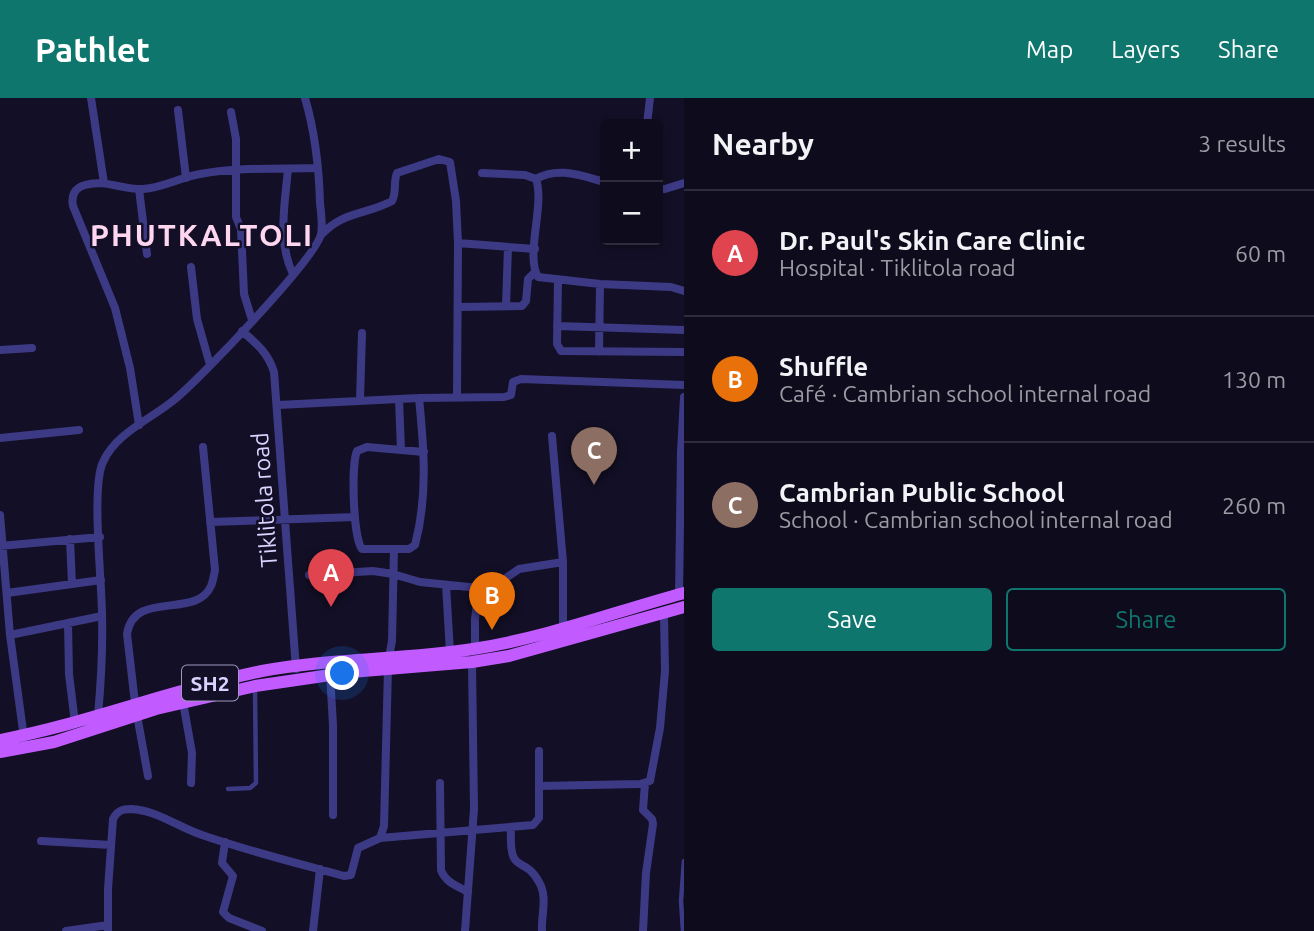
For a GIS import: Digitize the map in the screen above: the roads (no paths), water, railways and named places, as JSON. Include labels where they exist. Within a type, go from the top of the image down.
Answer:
[{"type":"main road","name":"SH2","points":[[0,752],[99,716],[183,702],[255,686],[296,672],[330,674],[450,652],[509,656],[664,613],[682,598]]},
{"type":"main road","name":"SH2","points":[[0,740],[24,742],[68,738],[196,687],[296,672],[473,655],[563,627],[682,598]]},
{"type":"street","points":[[91,98],[104,183]]},
{"type":"street","points":[[99,716],[102,616],[98,494],[101,466],[115,445],[180,396],[252,320],[318,243],[321,235],[318,168],[305,98]]},
{"type":"street","points":[[648,119],[650,98]]},
{"type":"street","points":[[178,110],[186,177]]},
{"type":"street","points":[[232,112],[236,139],[236,217],[241,229],[244,294],[252,320]]},
{"type":"street","points":[[321,235],[341,218],[392,201],[397,173],[419,164],[445,159],[452,168],[458,243],[457,397]]},
{"type":"street","points":[[139,425],[131,368],[115,307],[72,198],[74,192],[84,185],[104,183],[139,189],[152,188],[186,177],[235,170],[318,168]]},
{"type":"street","points":[[288,169],[283,235],[288,264],[293,274]]},
{"type":"street","points":[[482,173],[525,175],[536,179],[552,172],[563,172],[600,181]]},
{"type":"street","points":[[536,179],[536,272],[543,279],[684,290]]},
{"type":"street","points":[[663,189],[684,183]]},
{"type":"street","points":[[139,189],[147,254]]},
{"type":"street","points":[[458,243],[535,249]]},
{"type":"street","points":[[506,306],[508,247]]},
{"type":"street","points":[[191,267],[197,319],[209,365]]},
{"type":"street","points":[[458,307],[525,304],[528,279],[536,272]]},
{"type":"street","points":[[558,280],[557,344],[561,351],[684,352]]},
{"type":"street","points":[[599,352],[600,284]]},
{"type":"street","points":[[557,326],[684,330]]},
{"type":"street","name":"Tiklitola road","points":[[242,331],[271,360],[274,372],[296,672]]},
{"type":"street","points":[[360,400],[362,334]]},
{"type":"street","points":[[0,350],[32,348]]},
{"type":"street","points":[[278,405],[360,400],[508,397],[512,393],[513,382],[520,379],[684,385]]},
{"type":"street","points":[[682,598],[681,452],[684,397]]},
{"type":"street","points":[[419,398],[425,452],[424,494],[415,545],[409,549],[362,549],[357,541],[355,517],[354,465],[357,451],[367,447],[425,452]]},
{"type":"street","points":[[399,399],[401,450]]},
{"type":"street","points":[[0,438],[79,430]]},
{"type":"street","points":[[552,436],[563,562],[563,627]]},
{"type":"street","points":[[148,776],[127,634],[129,623],[135,615],[145,610],[195,600],[206,594],[212,585],[215,570],[203,447]]},
{"type":"street","points":[[0,515],[10,635],[24,742]]},
{"type":"street","points":[[210,522],[355,517]]},
{"type":"street","points":[[1,546],[100,537]]},
{"type":"street","points":[[70,539],[72,584]]},
{"type":"street","points":[[380,838],[384,826],[394,549]]},
{"type":"street","points":[[309,575],[355,571],[393,574],[446,586],[479,588],[493,587],[519,569],[563,562]]},
{"type":"street","points":[[7,593],[101,580]]},
{"type":"street","points":[[446,586],[450,652]]},
{"type":"street","points":[[465,931],[474,809],[473,655],[479,588]]},
{"type":"street","points":[[539,786],[650,781],[660,728],[665,671],[664,613]]},
{"type":"street","points":[[10,635],[102,616]]},
{"type":"street","points":[[68,623],[69,674],[75,723]]},
{"type":"street","points":[[330,674],[333,815]]},
{"type":"street","points":[[183,702],[192,753],[191,782]]},
{"type":"street","points":[[66,931],[108,928],[111,845],[116,813],[131,809],[152,813],[180,828],[344,876],[351,875],[358,848],[380,838],[511,828],[537,822],[539,751]]},
{"type":"street","points":[[440,783],[440,859],[443,877],[468,892]]},
{"type":"street","points":[[642,931],[653,824],[643,810],[645,783]]},
{"type":"street","points":[[511,828],[510,853],[513,859],[541,883],[544,898],[542,931]]},
{"type":"street","points":[[41,841],[111,845]]},
{"type":"street","points":[[225,842],[222,863],[233,876],[223,912],[229,918],[262,931]]},
{"type":"street","points":[[313,931],[320,869]]},
{"type":"lane","points":[[228,789],[250,788],[256,783],[255,686]]},
{"type":"lane","points":[[683,931],[684,861]]},
{"type":"place","name":"Cambrian Public School","points":[[594,485]]},
{"type":"place","name":"Dr. Paul's Skin Care Clinic","points":[[331,607]]},
{"type":"place","name":"Shuffle","points":[[492,630]]},
{"type":"district","name":"PHUTKALTOLI","points":[[202,235]]}]
